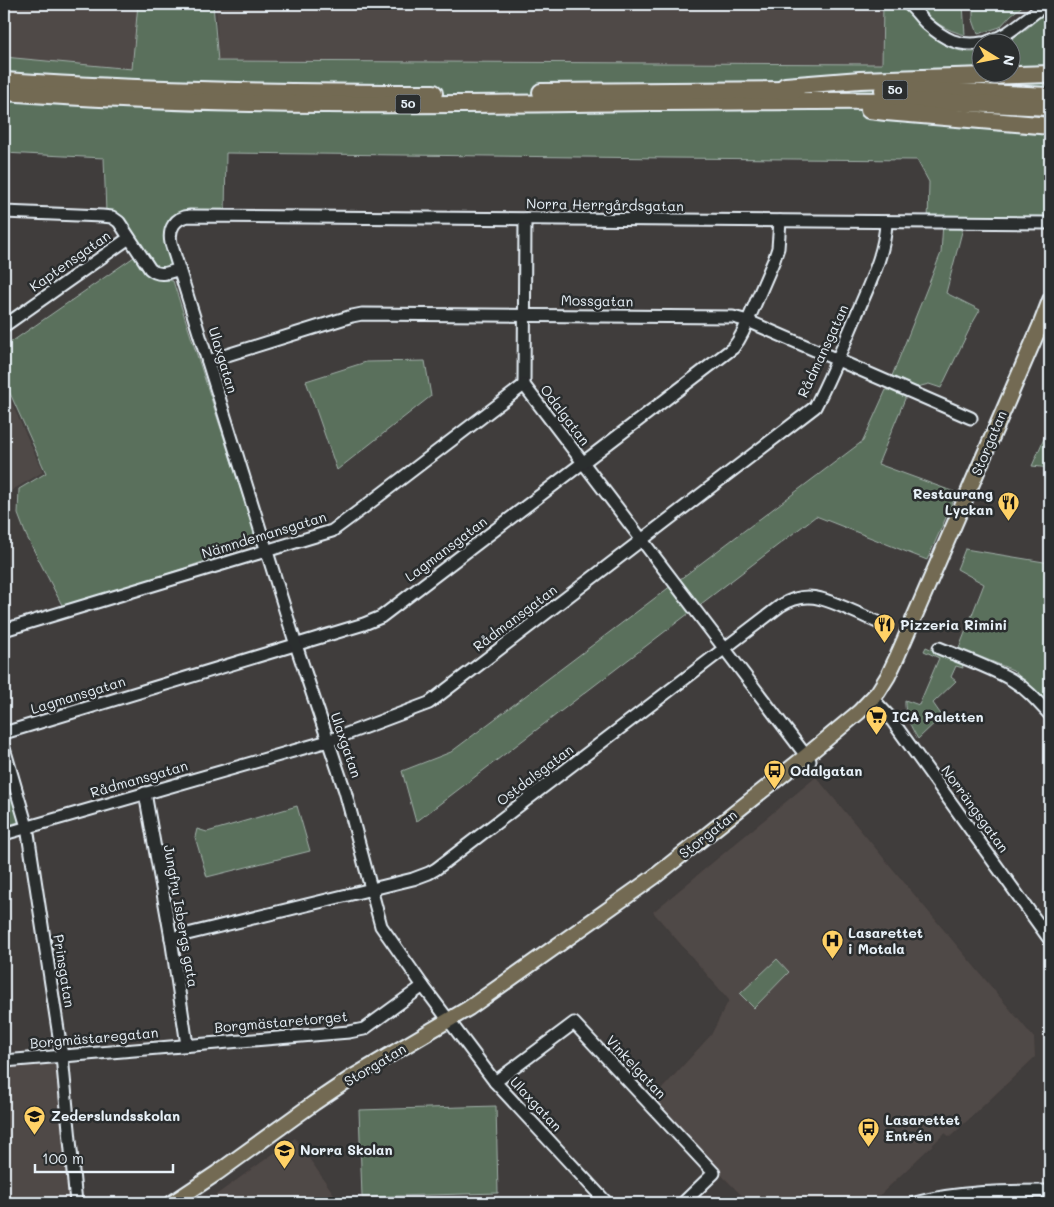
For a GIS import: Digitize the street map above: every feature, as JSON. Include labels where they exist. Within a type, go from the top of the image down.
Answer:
[{"type":"highway","name":"50","points":[[739,90],[860,80],[1050,74]]},
{"type":"highway","name":"50","points":[[4,81],[111,87],[339,93],[911,90],[1050,96]]},
{"type":"highway","name":"50","points":[[4,92],[194,102],[337,104],[813,101],[1050,107]]},
{"type":"highway","points":[[813,101],[886,112],[1050,126]]},
{"type":"main road","name":"Storgatan","points":[[185,1203],[342,1093],[451,1023],[658,882],[808,759],[865,717],[897,657],[1050,300]]},
{"type":"main road","name":"Storgatan","points":[[875,701],[891,687],[901,666],[1050,323]]},
{"type":"main road","name":"Storgatan","points":[[172,1203],[217,1174],[314,1103],[367,1068],[451,1023]]},
{"type":"street","points":[[1009,32],[1048,4]]},
{"type":"street","points":[[912,5],[926,24],[941,35],[956,43],[972,45]]},
{"type":"street","points":[[4,212],[112,217],[118,222],[153,272],[164,274],[179,270]]},
{"type":"street","name":"Norra Herrgårdsgatan","points":[[170,234],[176,220],[181,217],[190,216],[1050,224]]},
{"type":"street","name":"Odalgatan","points":[[525,219],[524,385],[808,759]]},
{"type":"street","name":"Lagmansgatan","points":[[4,733],[296,645],[381,617],[727,353],[738,341],[774,260],[778,248],[780,222]]},
{"type":"street","name":"Rådmansgatan","points":[[4,834],[328,741],[429,703],[815,407],[878,265],[884,242],[886,222]]},
{"type":"street","name":"Ulaxgatan","points":[[170,234],[179,270],[296,645],[345,791],[381,926],[495,1082],[606,1203]]},
{"type":"street","name":"Kaptensgatan","points":[[4,326],[129,238]]},
{"type":"street","name":"Mossgatan","points":[[208,361],[356,315],[733,317],[748,321],[971,418]]},
{"type":"street","name":"Nämndemansgatan","points":[[4,630],[325,533],[337,527],[524,385]]},
{"type":"street","name":"Ostdalsgatan","points":[[171,938],[371,890],[422,876],[436,869],[790,600],[813,596],[825,598],[884,625]]},
{"type":"street","points":[[940,648],[1012,680],[1034,697],[1050,714]]},
{"type":"street","name":"Norrängsgatan","points":[[875,701],[888,715],[925,765],[1050,940]]},
{"type":"street","name":"Prinsgatan","points":[[4,748],[27,827],[62,1056],[76,1203]]},
{"type":"street","name":"Jungfru Isbergs gata","points":[[145,793],[171,938],[187,1045]]},
{"type":"street","name":"Borgmästaretorget","points":[[187,1045],[349,1032],[364,1029],[423,986]]},
{"type":"street","name":"Vinkelgatan","points":[[495,1082],[574,1023],[714,1173],[683,1203]]},
{"type":"street","name":"Borgmästaregatan","points":[[4,1061],[187,1045]]},
{"type":"street","points":[[915,1203],[976,1194],[1050,1191]]},
{"type":"shaded area","points":[[4,4],[138,4],[133,69],[4,60]]},
{"type":"shaded area","points":[[216,4],[883,4],[882,64],[218,61]]},
{"type":"shaded area","points":[[4,386],[43,472],[4,495]]},
{"type":"shaded area","name":"Lasarettet i Motala","points":[[816,777],[1034,1038],[1035,1057],[950,1137],[945,1133],[880,1195],[865,1203],[749,1203],[650,1102],[711,1035],[729,1000],[653,912]]},
{"type":"shaded area","name":"Zederslundsskolan","points":[[59,1063],[73,1203],[4,1203],[4,1067]]},
{"type":"shaded area","name":"Norra Skolan","points":[[295,1138],[340,1203],[204,1203],[209,1200]]},
{"type":"green space","points":[[138,4],[213,4],[218,61],[882,64],[883,4],[900,4],[935,39],[957,50],[972,52],[972,82],[1022,82],[1022,32],[1039,18],[1050,12],[1050,221],[964,224],[946,293],[980,310],[941,388],[929,384],[909,389],[878,464],[957,493],[927,560],[816,516],[416,822],[402,771],[451,752],[863,441],[890,381],[941,253],[943,223],[928,223],[929,182],[917,160],[226,153],[225,214],[185,213],[170,228],[183,272],[170,272],[156,268],[142,255],[118,214],[106,213],[104,158],[4,153],[4,57],[132,69]]},
{"type":"green space","points":[[921,4],[963,4],[965,35],[939,24],[929,16]]},
{"type":"green space","points":[[973,4],[1025,4],[1000,27],[984,32],[977,32],[973,20]]},
{"type":"green space","points":[[134,257],[143,269],[166,280],[173,281],[258,543],[64,609],[26,535],[18,514],[19,489],[46,473],[4,380],[4,347]]},
{"type":"green space","points":[[425,361],[431,396],[337,470],[306,381],[366,362]]},
{"type":"green space","points":[[1050,425],[1050,468],[1032,466]]},
{"type":"green space","points":[[965,549],[1050,563],[1050,660],[1046,664],[1050,667],[1050,706],[1013,670],[959,648],[984,584],[957,569]]},
{"type":"green space","points":[[926,647],[962,663],[963,668],[956,666],[951,677],[956,681],[933,703],[942,716],[918,739],[907,716],[905,700],[919,705],[939,658],[924,651]]},
{"type":"green space","points":[[4,759],[22,821],[4,826]]},
{"type":"green space","points":[[297,806],[310,851],[207,877],[195,837],[197,829],[207,832]]},
{"type":"green space","points":[[777,959],[789,972],[754,1008],[740,994]]},
{"type":"green space","points":[[496,1106],[498,1193],[362,1197],[359,1110]]},
{"type":"place","name":"Restaurang Lyckan","points":[[1009,521]]},
{"type":"place","name":"Pizzeria Rimini","points":[[884,644]]},
{"type":"place","name":"ICA Paletten","points":[[876,736]]},
{"type":"place","name":"Odalgatan","points":[[774,790]]},
{"type":"place","name":"Lasarettet i Motala","points":[[832,960]]},
{"type":"place","name":"Zederslundsskolan","points":[[35,1135]]},
{"type":"place","name":"Lasarettet Entrén","points":[[869,1147]]},
{"type":"place","name":"Norra Skolan","points":[[284,1169]]}]
